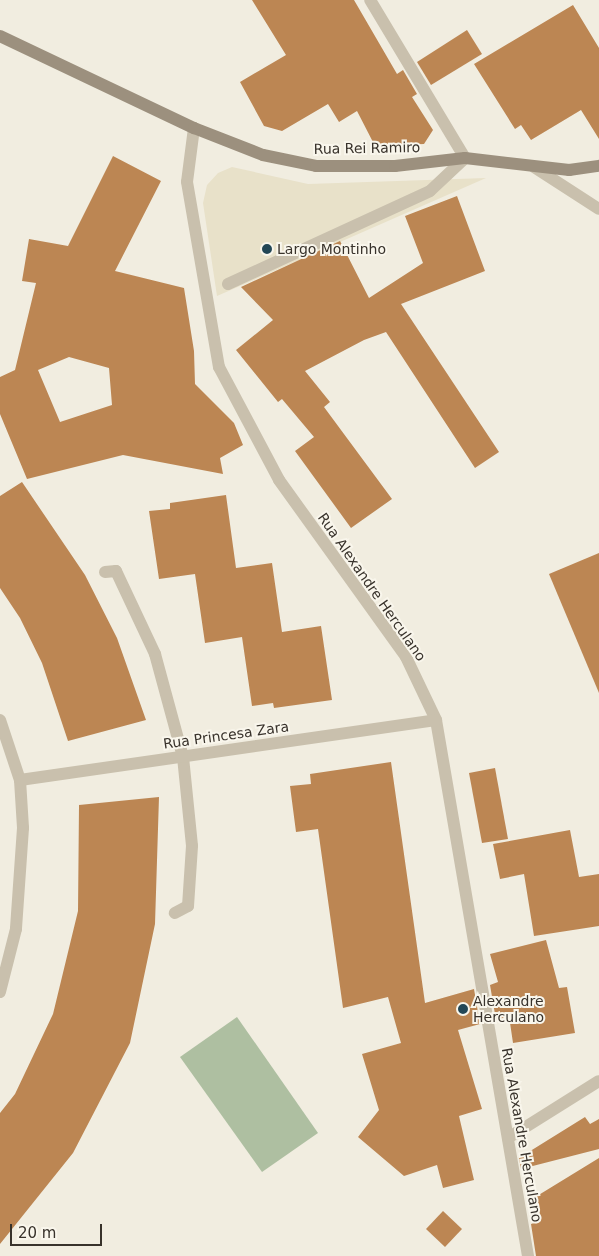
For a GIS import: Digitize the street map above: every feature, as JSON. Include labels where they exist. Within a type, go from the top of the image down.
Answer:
[{"type":"street","points":[[228,284],[430,191],[466,158],[370,0]]},
{"type":"street","name":"Rua Rei Ramiro","points":[[0,36],[194,128],[263,155],[316,166],[395,166],[466,158],[534,167],[599,209]]},
{"type":"street","name":"Rua Alexandre Herculano","points":[[194,128],[187,182],[219,367],[279,480],[406,657],[436,720],[528,1256]]},
{"type":"street","points":[[534,167],[569,170],[599,166]]},
{"type":"street","points":[[105,572],[116,571],[155,654],[183,757],[192,846],[188,906],[175,914]]},
{"type":"street","points":[[0,720],[20,780],[22,861],[16,929],[0,992]]},
{"type":"street","name":"Rua Princesa Zara","points":[[20,780],[436,720]]},
{"type":"street","points":[[508,1138],[599,1081]]},
{"type":"green space","points":[[237,1017],[318,1133],[262,1172],[180,1057]]},
{"type":"shaded area","name":"Largo Montinho","points":[[232,167],[308,184],[486,178],[217,296],[203,203],[207,185],[218,173]]},
{"type":"building","points":[[252,0],[354,0],[397,74],[403,70],[417,94],[412,97],[433,130],[424,144],[375,146],[357,111],[339,122],[328,104],[282,131],[264,126],[240,82],[286,55]]},
{"type":"building","points":[[573,5],[599,48],[599,139],[581,110],[531,140],[521,125],[515,129],[474,64]]},
{"type":"building","points":[[467,30],[482,54],[431,85],[417,62]]},
{"type":"building","points":[[113,156],[161,181],[115,271],[184,288],[194,351],[195,384],[234,423],[243,445],[220,458],[223,474],[123,455],[27,479],[0,414],[0,377],[15,370],[36,283],[22,281],[29,239],[68,246]],"holes":[[[69,357],[109,368],[112,405],[60,422],[38,370]]]},
{"type":"building","points":[[457,196],[485,271],[401,304],[499,452],[475,468],[386,332],[364,340],[305,371],[330,402],[324,407],[392,499],[351,528],[295,451],[314,437],[282,399],[278,402],[236,350],[273,320],[241,287],[340,241],[369,298],[423,263],[405,216]]},
{"type":"building","points":[[22,482],[85,575],[117,638],[146,720],[68,741],[42,663],[20,618],[0,588],[0,496]]},
{"type":"building","points":[[226,495],[236,568],[272,563],[282,632],[321,626],[332,700],[274,708],[273,703],[252,706],[242,637],[205,643],[195,574],[159,579],[149,511],[170,509],[170,503]]},
{"type":"building","points":[[599,553],[599,693],[549,574]]},
{"type":"building","points":[[391,762],[425,1003],[474,989],[480,1024],[458,1030],[482,1109],[459,1116],[474,1180],[443,1188],[437,1165],[404,1176],[358,1137],[379,1110],[362,1054],[401,1043],[388,997],[343,1008],[318,829],[296,832],[290,786],[311,784],[310,774]]},
{"type":"building","points":[[495,768],[508,839],[482,843],[469,773]]},
{"type":"building","points":[[159,797],[155,924],[130,1043],[73,1153],[0,1244],[0,1113],[15,1094],[53,1014],[78,911],[79,805]]},
{"type":"building","points":[[570,830],[579,877],[599,874],[599,926],[534,936],[524,874],[500,879],[493,844]]},
{"type":"building","points":[[546,940],[559,988],[567,987],[575,1033],[513,1043],[509,1016],[496,1020],[490,985],[498,982],[490,954]]},
{"type":"building","points":[[585,1117],[590,1124],[599,1119],[599,1149],[521,1169],[519,1158]]},
{"type":"building","points":[[599,1158],[599,1256],[536,1256],[531,1224],[541,1221],[537,1196]]},
{"type":"building","points":[[443,1211],[462,1229],[445,1247],[426,1229]]},
{"type":"place","name":"Largo Montinho","points":[[267,249]]},
{"type":"place","name":"Alexandre Herculano","points":[[463,1009]]}]
